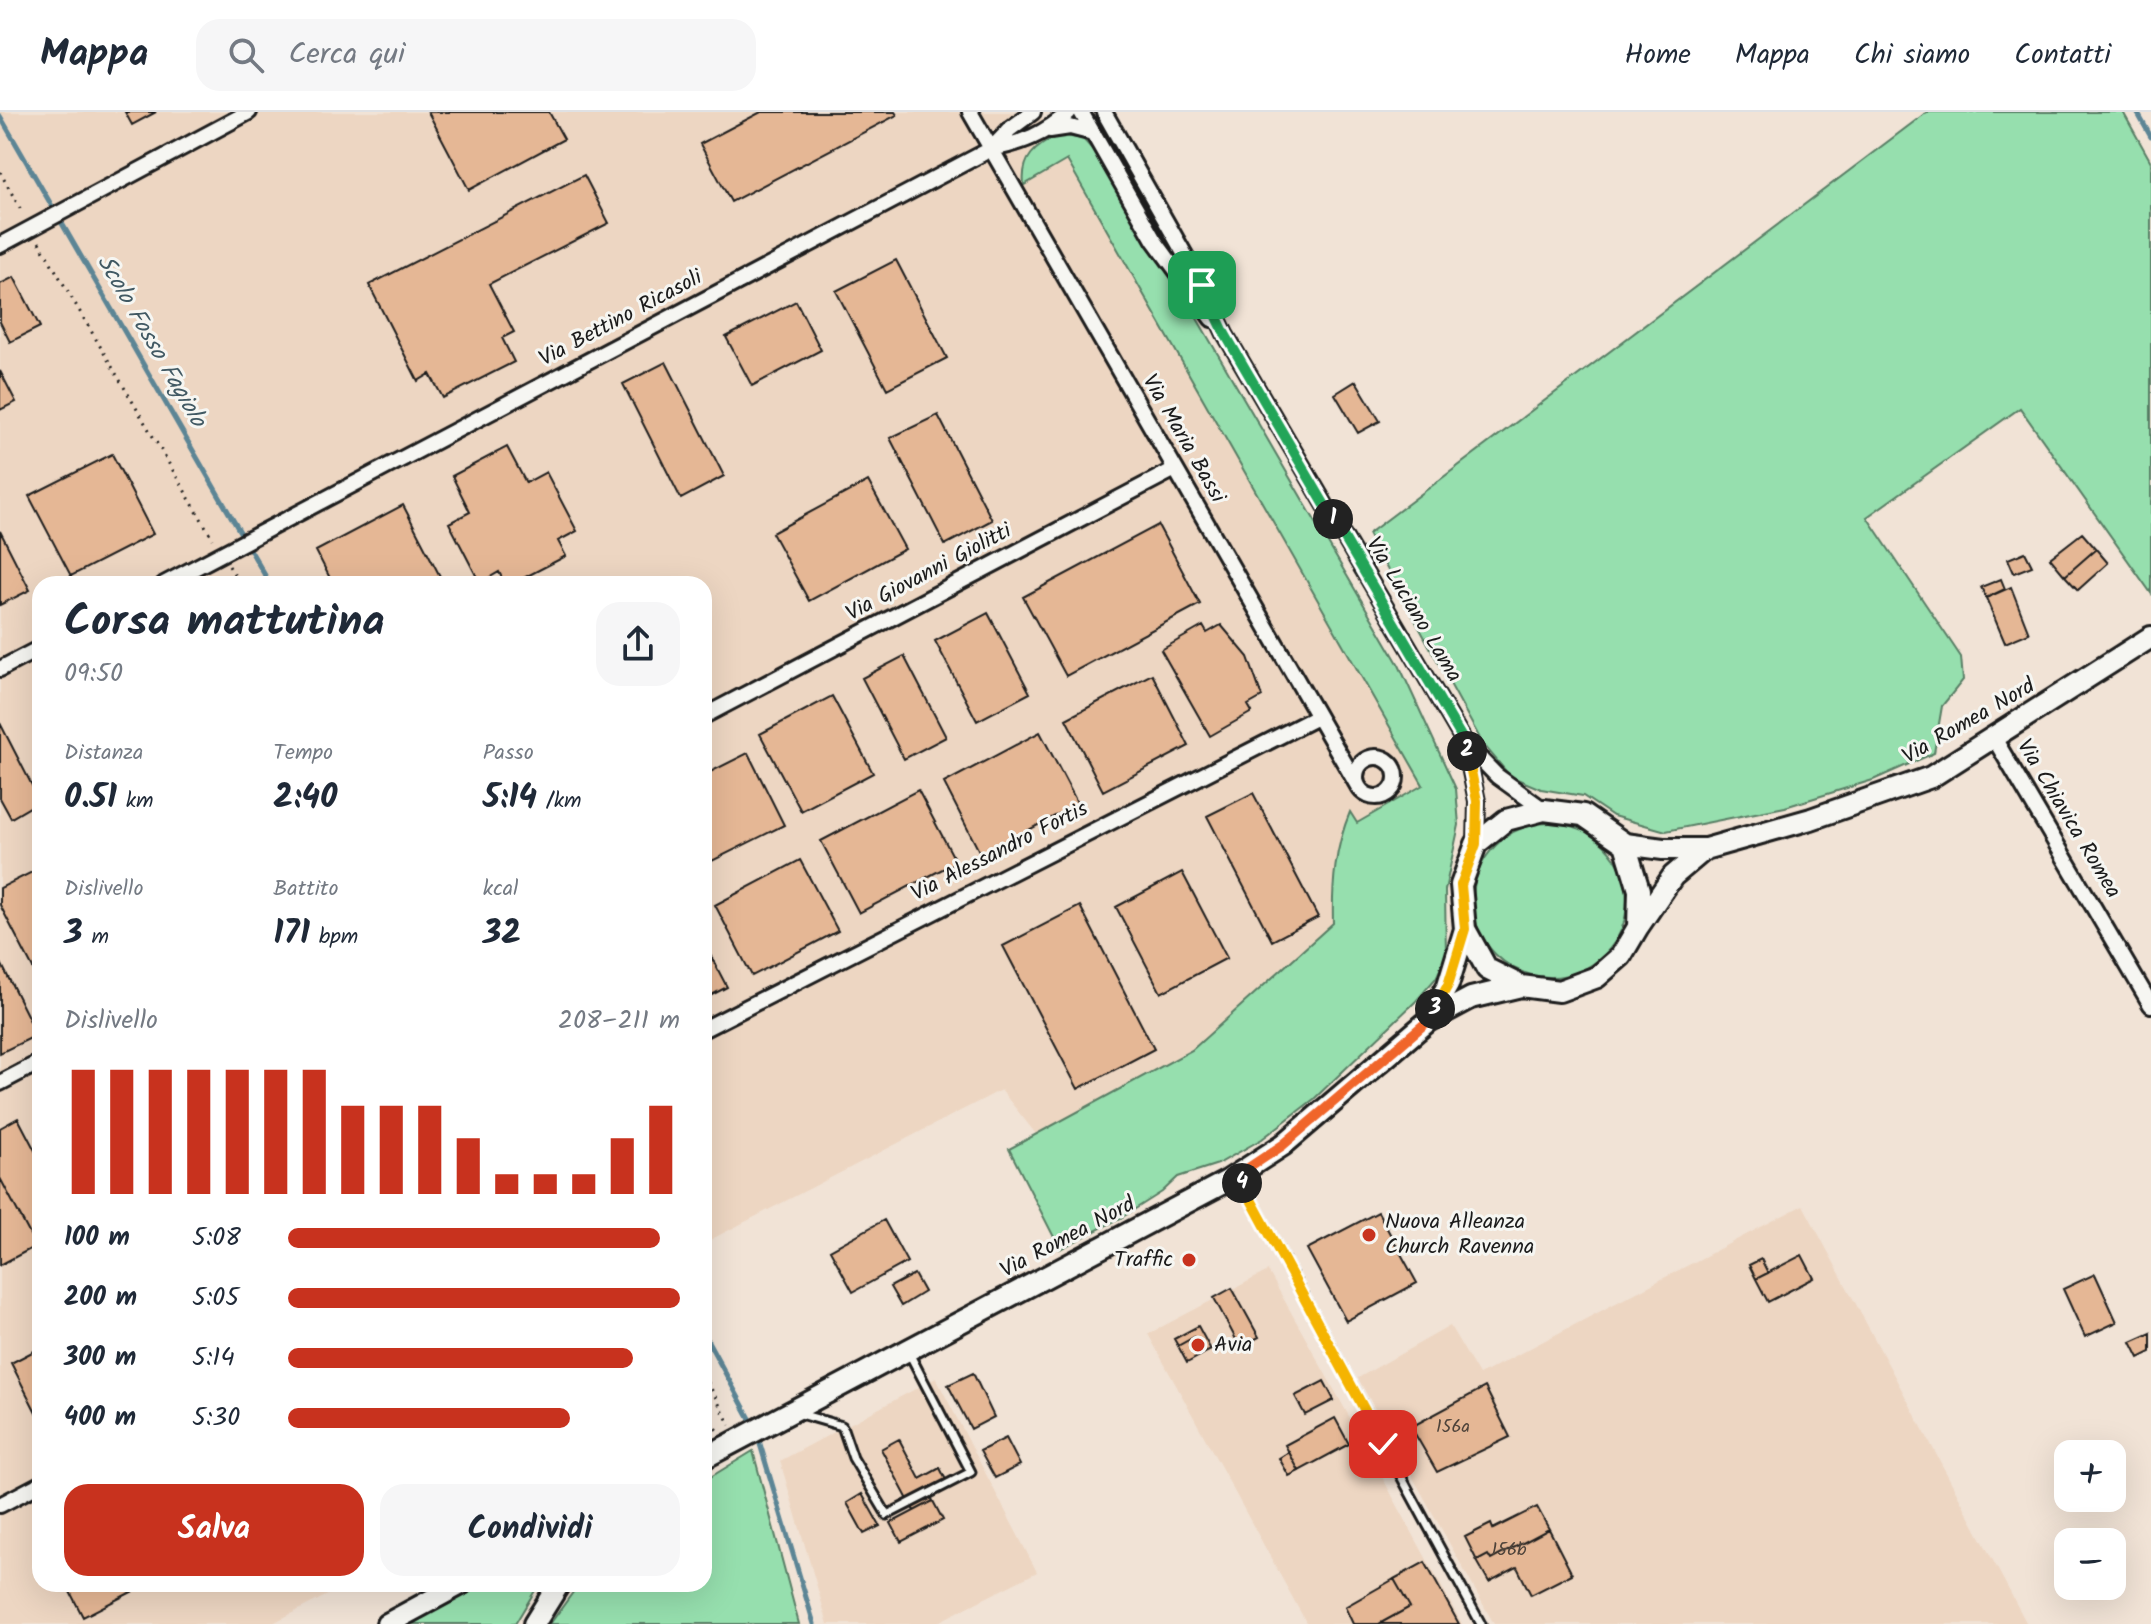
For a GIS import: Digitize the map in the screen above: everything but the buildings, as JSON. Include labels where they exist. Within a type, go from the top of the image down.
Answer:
[{"type":"main road","name":"Via Romea Nord","points":[[1625,844],[1663,849],[1705,849],[1811,819],[1931,777],[2151,637]]},
{"type":"main road","points":[[1544,810],[1583,815],[1625,844],[1639,890],[1638,927],[1621,956],[1597,977],[1559,991],[1521,986],[1487,969],[1465,929],[1461,885],[1476,844],[1506,820],[1544,810]]},
{"type":"main road","name":"Via Romea Nord","points":[[1638,927],[1673,876],[1705,849]]},
{"type":"main road","name":"Via Romea Nord","points":[[1428,1021],[1448,985],[1465,929]]},
{"type":"main road","name":"Via Romea Nord","points":[[712,1454],[1238,1175],[1283,1145],[1428,1021],[1471,998],[1521,986]]},
{"type":"main road","points":[[387,1624],[446,1592]]},
{"type":"main road","points":[[534,1624],[554,1592]]},
{"type":"street","points":[[0,245],[249,112]]},
{"type":"street","name":"Via Maria Bassi","points":[[970,112],[1359,788]]},
{"type":"street","name":"Via Bettino Ricasoli","points":[[179,576],[991,149],[1010,129],[1033,112]]},
{"type":"street","points":[[1050,130],[1069,112]]},
{"type":"street","name":"Via Luciano Lama","points":[[1081,112],[1154,240],[1188,289],[1225,334]]},
{"type":"street","name":"Via Luciano Lama","points":[[1094,112],[1147,203],[1167,224]]},
{"type":"street","name":"Via Luciano Lama","points":[[1104,112],[1202,285],[1225,334],[1465,743],[1497,776],[1544,810]]},
{"type":"street","points":[[991,149],[1023,143],[1050,130],[1070,127],[1093,133]]},
{"type":"street","name":"Via Giovanni Giolitti","points":[[712,712],[1175,469]]},
{"type":"street","points":[[0,669],[32,652]]},
{"type":"street","name":"Via Alessandro Fortis","points":[[712,1025],[1317,717]]},
{"type":"street","name":"Via Chiavica Romea","points":[[1994,738],[2151,1005]]},
{"type":"street","name":"Via Luciano Lama","points":[[1465,743],[1477,801],[1476,844]]},
{"type":"street","points":[[0,1083],[32,1066]]},
{"type":"street","points":[[0,1505],[32,1488]]},
{"type":"lane","points":[[1238,1175],[1481,1624]]},
{"type":"lane","points":[[782,1416],[842,1426],[853,1458],[887,1515],[971,1472],[907,1350]]},
{"type":"path","points":[[0,172],[235,576]]},
{"type":"path","points":[[712,1389],[730,1422],[731,1444]]},
{"type":"shaded area","points":[[0,112],[1039,112],[1423,785],[1332,884],[1333,923],[1192,1050],[1036,1134],[1001,1090],[712,1239],[712,576],[32,576],[32,1592],[333,1592],[271,1624],[0,1624]]},
{"type":"shaded area","points":[[1803,1205],[2027,1624],[1494,1624],[1358,1378],[1450,1326],[1479,1375]]},
{"type":"shaded area","points":[[1268,1271],[1462,1624],[1307,1624],[1148,1334]]},
{"type":"shaded area","points":[[936,1378],[1037,1572],[934,1624],[828,1624],[780,1461]]},
{"type":"green space","points":[[1927,112],[2123,112],[2151,162],[2151,593],[2020,408],[1867,517],[1961,657],[1963,680],[1942,706],[1934,753],[1873,780],[1785,807],[1666,831],[1613,816],[1583,796],[1541,789],[1510,776],[1483,744],[1368,534]]},
{"type":"green space","points":[[1059,135],[1083,139],[1093,150],[1146,242],[1188,303],[1399,665],[1456,789],[1459,825],[1445,890],[1446,957],[1436,978],[1416,1001],[1314,1099],[1262,1139],[1218,1164],[1178,1177],[1162,1192],[1121,1218],[1060,1249],[1009,1149],[1192,1050],[1333,923],[1336,866],[1350,812],[1357,823],[1423,785],[1067,160],[1024,185],[1025,167],[1031,154]]},
{"type":"green space","points":[[1550,823],[1580,829],[1605,845],[1621,870],[1627,900],[1621,930],[1605,955],[1580,971],[1550,977],[1520,971],[1495,955],[1479,930],[1473,900],[1479,870],[1495,845],[1520,829]]},
{"type":"green space","points":[[753,1451],[799,1624],[550,1624],[573,1592],[712,1592],[712,1476]]},
{"type":"green space","points":[[467,1592],[534,1592],[515,1624],[407,1624]]},
{"type":"waterway","points":[[2137,112],[2151,137]]},
{"type":"waterway","name":"Scolo Fosso Fagiolo","points":[[0,116],[265,576]]},
{"type":"waterway","name":"Scolo Fosso Fagiolo","points":[[712,1349],[753,1424]]},
{"type":"waterway","points":[[757,1434],[814,1624]]},
{"type":"place","name":"Nuova Alleanza Church Ravenna","points":[[1369,1235]]},
{"type":"place","name":"Traffic","points":[[1189,1260]]},
{"type":"place","name":"Avia","points":[[1198,1345]]},
{"type":"route","points":[[1202,285],[1225,334],[1465,743],[1477,801],[1476,844],[1461,885],[1465,929],[1448,985],[1428,1021],[1283,1145],[1238,1175],[1383,1444]]}]
